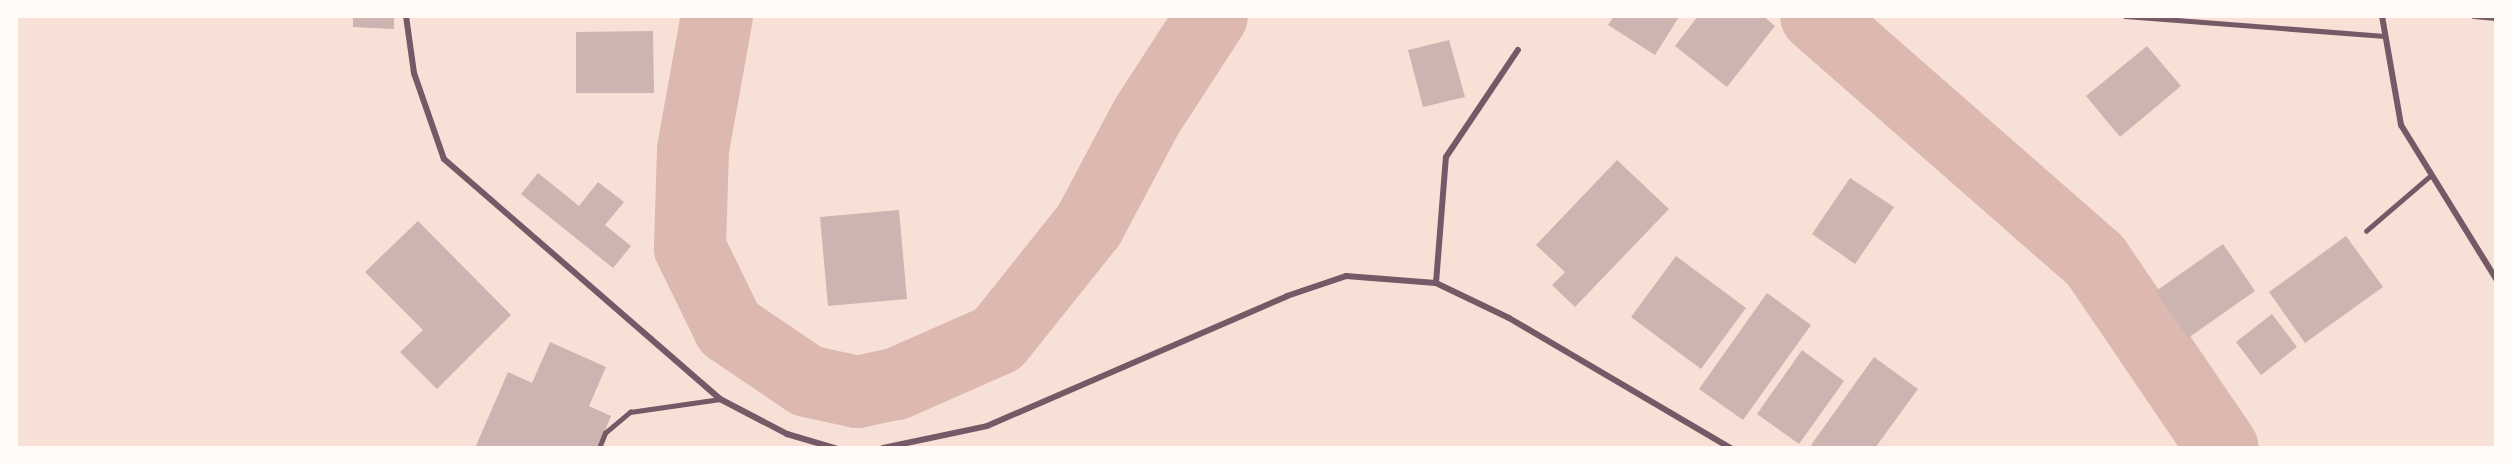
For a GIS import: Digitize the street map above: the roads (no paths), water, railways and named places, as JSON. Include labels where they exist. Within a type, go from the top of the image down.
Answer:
[{"type":"street","points":[[406,16],[414,73],[444,159],[720,399],[787,434],[835,447]]},
{"type":"street","points":[[2382,16],[2401,125],[2430,176],[2496,279]]},
{"type":"street","points":[[2474,17],[2496,18]]},
{"type":"street","points":[[1436,283],[1446,157],[1518,50]]},
{"type":"street","points":[[883,447],[987,426],[1287,296],[1346,276],[1436,283],[1509,318],[1731,447]]},
{"type":"lane","points":[[2125,16],[2384,36]]},
{"type":"lane","points":[[2366,231],[2430,176]]},
{"type":"lane","points":[[599,447],[605,433],[630,412],[720,399]]},
{"type":"waterway","points":[[717,16],[693,150],[690,248],[729,328],[807,381],[857,392],[896,384],[998,339],[1089,225],[1147,116],[1212,16]]},
{"type":"waterway","points":[[1816,16],[2095,260],[2223,448]]}]
